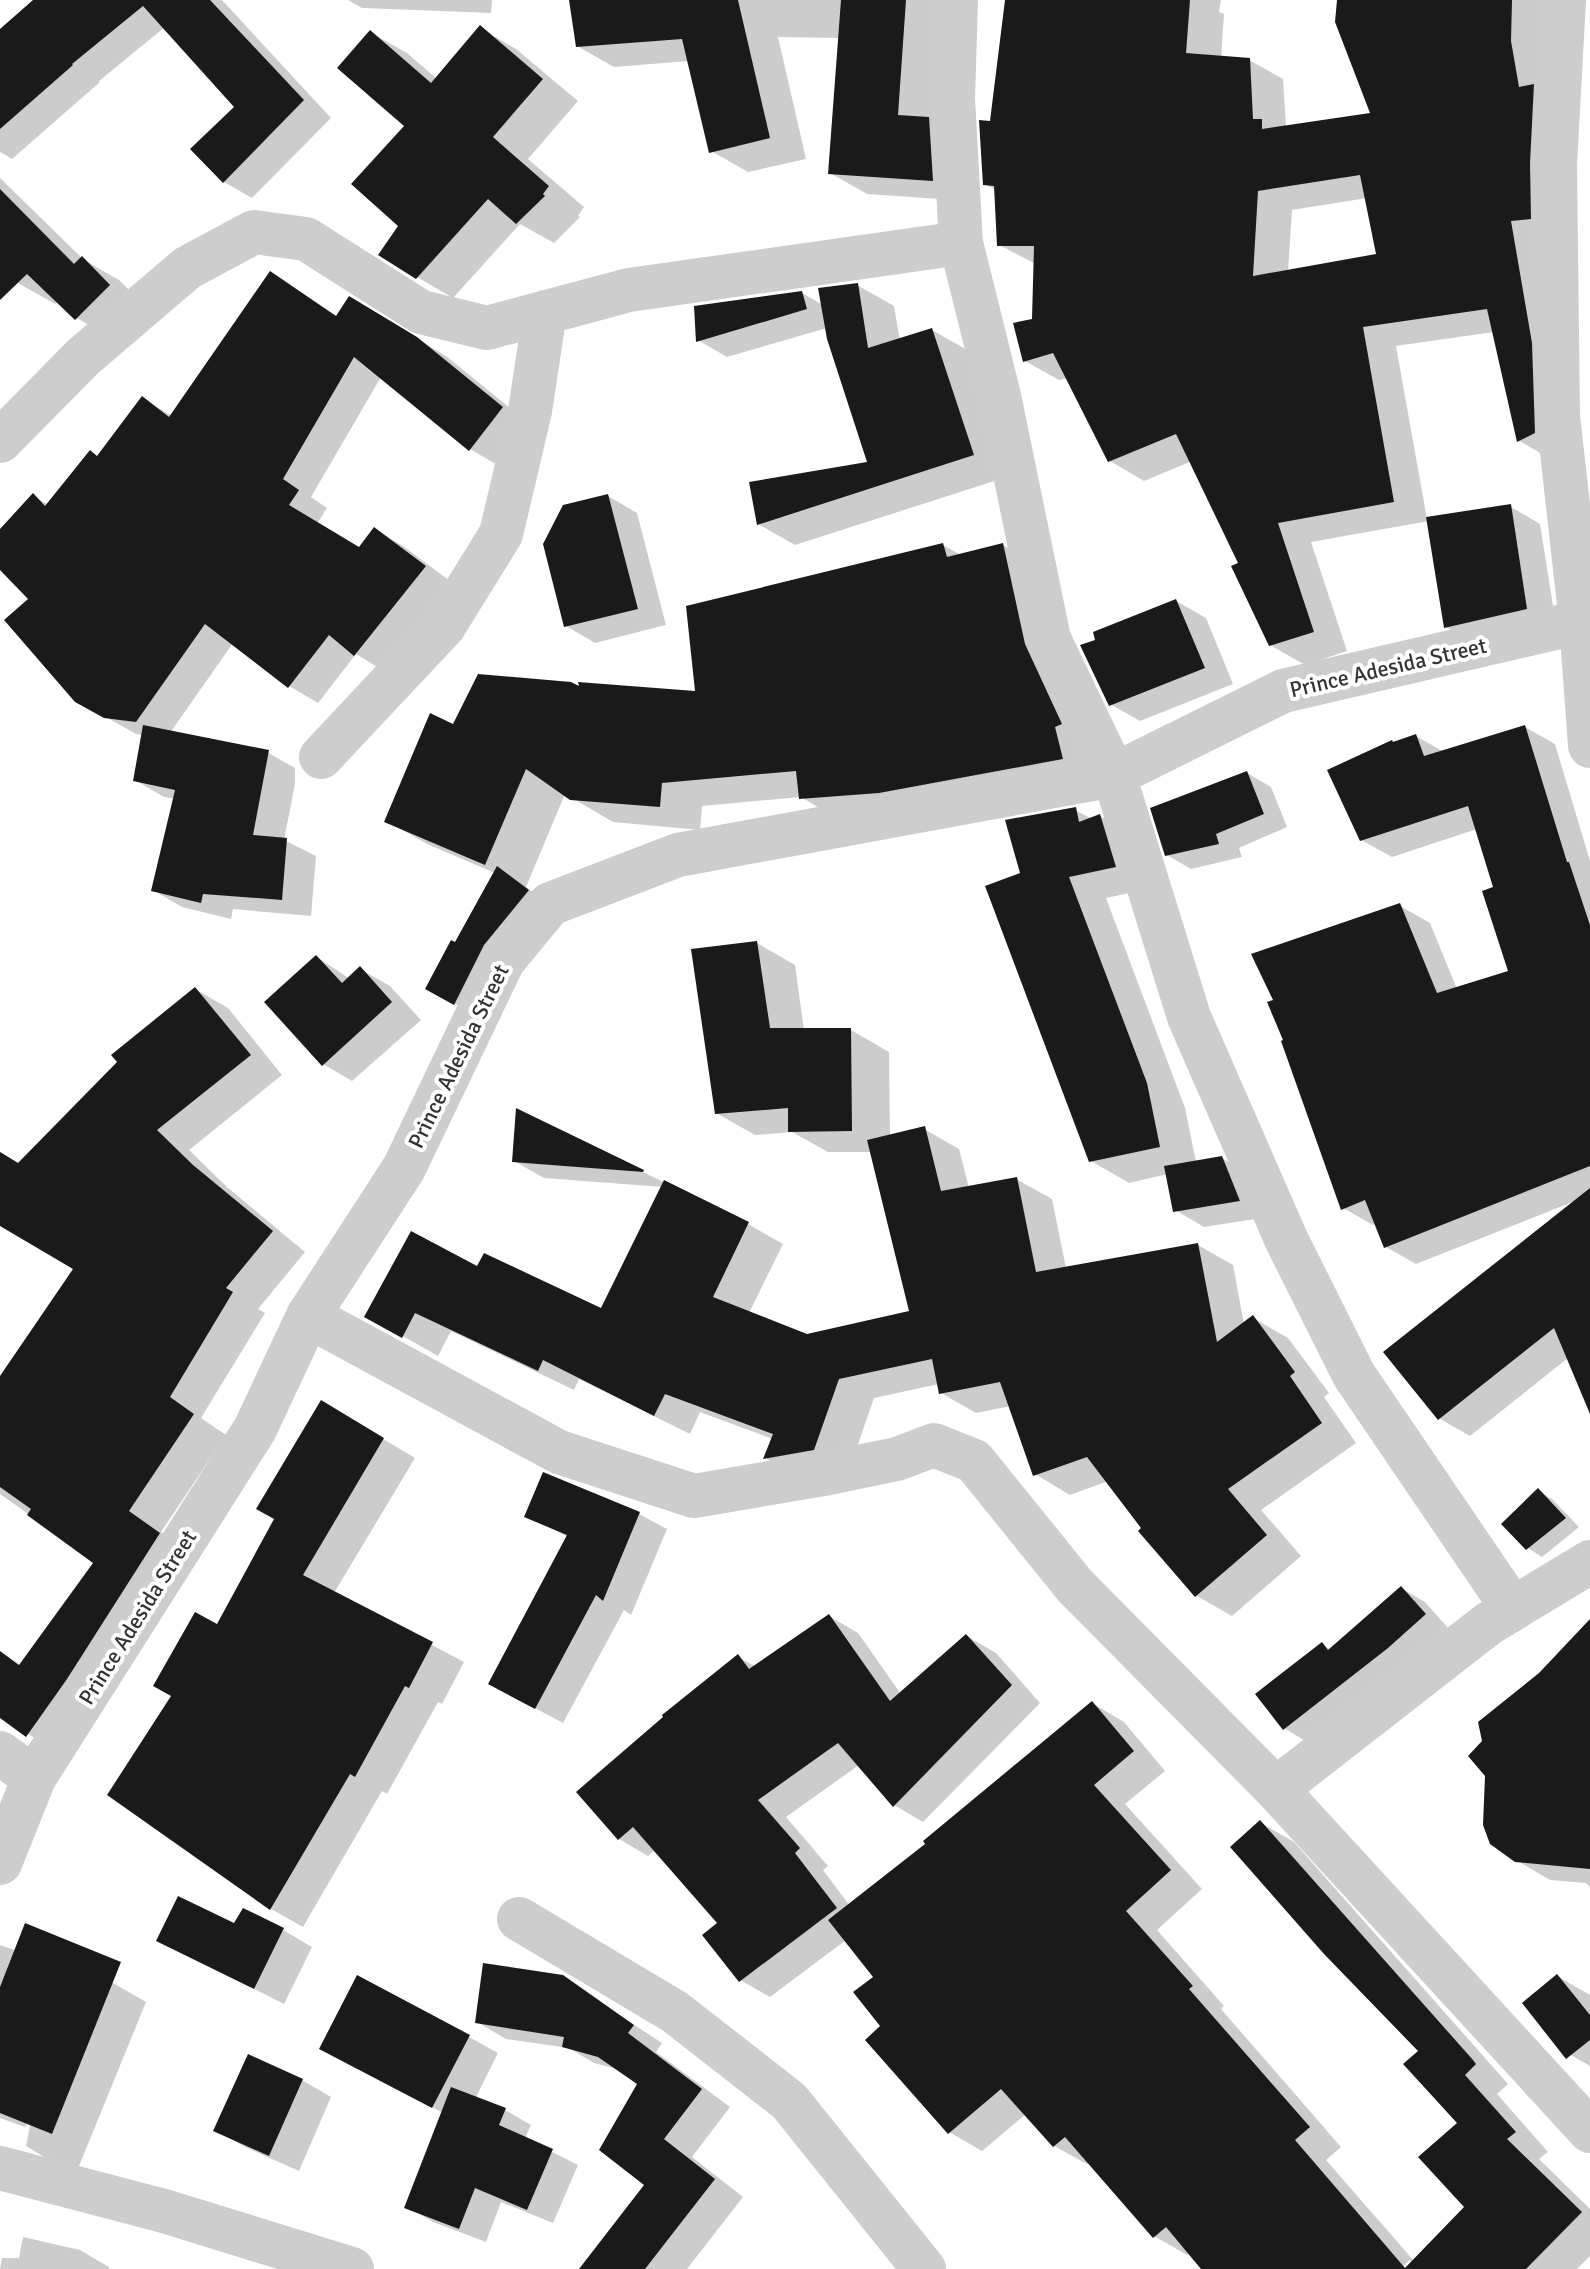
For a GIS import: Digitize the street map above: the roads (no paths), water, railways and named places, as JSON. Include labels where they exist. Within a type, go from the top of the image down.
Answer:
[{"type":"street","points":[[956,0],[953,99],[961,243],[999,396],[1049,639],[1114,775],[1189,1017],[1286,1239],[1354,1375],[1513,1609]]},
{"type":"street","points":[[1564,0],[1555,164],[1558,416],[1586,617],[1590,746]]},
{"type":"street","points":[[0,441],[83,357],[187,268],[254,232],[306,239],[421,312],[487,328],[629,290],[961,243]]},
{"type":"street","points":[[321,757],[444,626],[501,534],[530,411],[545,312]]},
{"type":"street","name":"Prince Adesida Street","points":[[0,1863],[17,1765],[255,1429],[308,1316],[404,1168],[503,961],[550,904],[678,855],[1114,775],[1283,691],[1586,617]]},
{"type":"street","points":[[308,1316],[559,1452],[694,1496],[897,1459],[934,1445],[974,1461],[1075,1586],[1276,1789],[1590,2131]]},
{"type":"street","points":[[1276,1789],[1488,1624],[1590,1562]]},
{"type":"street","points":[[519,1919],[675,2012],[789,2101],[924,2269]]},
{"type":"street","points":[[0,2168],[164,2211],[352,2269]]}]
